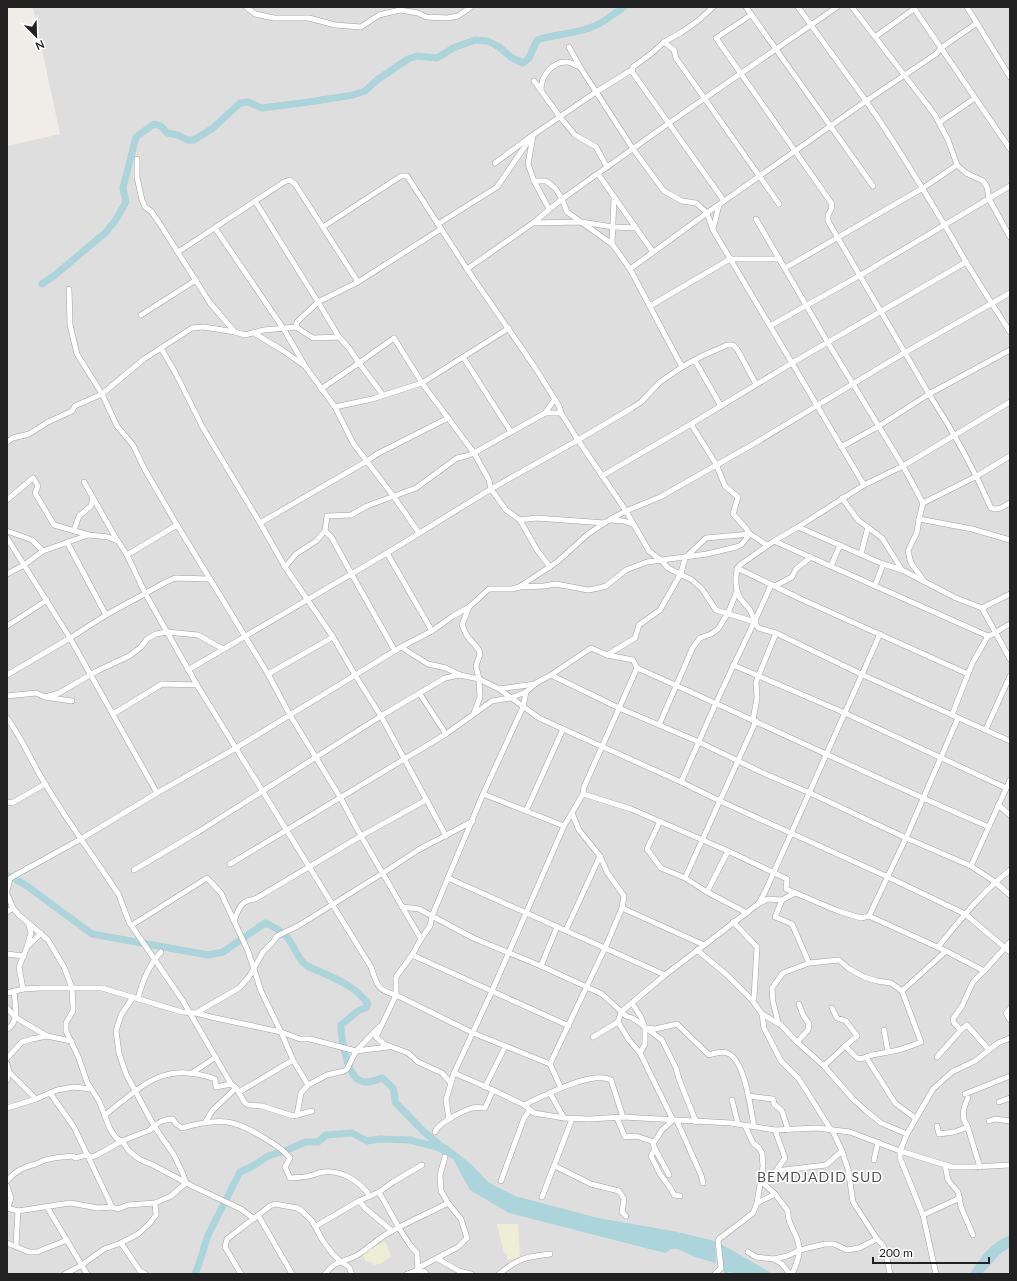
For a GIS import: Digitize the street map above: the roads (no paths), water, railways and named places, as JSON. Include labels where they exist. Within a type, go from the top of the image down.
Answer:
[{"type":"street","points":[[246,7],[254,14],[274,18],[309,18],[335,25],[362,27],[379,15],[400,10],[418,13],[426,17],[447,18],[458,16],[471,7]]},
{"type":"street","points":[[632,72],[633,67],[664,42],[688,28],[713,7]]},
{"type":"street","points":[[746,7],[873,186]]},
{"type":"street","points":[[798,7],[885,127],[1010,332]]},
{"type":"street","points":[[467,269],[533,223],[562,199],[633,148],[775,49],[812,26],[837,7]]},
{"type":"street","points":[[852,7],[940,122],[956,159],[957,166],[966,173],[983,181],[987,187],[989,200],[1010,236]]},
{"type":"street","points":[[967,7],[1010,77]]},
{"type":"street","points":[[875,37],[913,8],[1010,149]]},
{"type":"street","points":[[751,15],[716,38],[832,204],[833,207],[828,215],[828,219],[859,276],[882,312],[904,353],[954,435],[977,476],[991,508],[995,510],[999,509],[1010,503]]},
{"type":"street","points":[[630,269],[830,126],[936,54],[941,48],[977,22]]},
{"type":"street","points":[[664,42],[674,50],[676,58],[779,204]]},
{"type":"street","points":[[569,47],[596,92],[633,148],[664,191],[682,201],[696,203],[707,213],[713,230],[864,485]]},
{"type":"street","points":[[541,90],[541,83],[548,69],[558,64],[568,62],[580,67]]},
{"type":"street","points":[[494,163],[596,92],[628,72],[632,72]]},
{"type":"street","points":[[632,72],[724,201]]},
{"type":"street","points":[[534,80],[560,118],[575,136],[596,147],[607,167]]},
{"type":"street","points":[[940,122],[975,98]]},
{"type":"street","points":[[533,135],[528,164],[534,182],[549,209]]},
{"type":"street","points":[[296,327],[297,322],[318,302],[358,282],[497,187],[533,135]]},
{"type":"street","points":[[137,159],[137,176],[145,207],[151,211],[158,221],[210,303],[236,332]]},
{"type":"street","points":[[785,268],[923,188],[957,166]]},
{"type":"street","points":[[598,174],[653,252]]},
{"type":"street","points":[[323,227],[401,176],[407,176],[467,269],[509,328],[560,406],[561,413],[626,511],[649,551],[662,561],[668,568],[681,573],[702,588],[716,610],[755,622]]},
{"type":"street","points":[[178,252],[284,182],[290,180],[295,184],[358,282]]},
{"type":"street","points":[[534,182],[546,181],[555,188],[562,199],[567,212],[612,244],[630,269],[682,367]]},
{"type":"street","points":[[770,326],[859,276],[989,200],[1010,186]]},
{"type":"street","points":[[612,244],[614,198]]},
{"type":"street","points":[[255,201],[339,337],[349,348],[382,396]]},
{"type":"street","points":[[713,230],[719,205]]},
{"type":"street","points":[[756,219],[923,502],[918,519],[917,532],[908,551],[908,556],[924,582]]},
{"type":"street","points":[[533,223],[581,222],[613,227],[636,228]]},
{"type":"street","points":[[215,228],[283,328],[305,366],[335,407],[353,443],[419,533]]},
{"type":"street","points":[[650,306],[730,259],[780,259]]},
{"type":"street","points":[[602,476],[756,384],[966,262]]},
{"type":"street","points":[[141,315],[196,280]]},
{"type":"street","points":[[69,289],[70,325],[77,354],[102,394],[117,426],[134,445],[144,468],[268,674],[290,715],[340,797],[420,939]]},
{"type":"street","points":[[519,587],[566,555],[588,534],[607,521],[626,511],[660,497],[752,445],[853,383],[1010,293]]},
{"type":"street","points":[[7,442],[13,438],[30,434],[48,422],[72,411],[75,406],[102,394],[161,348],[192,328],[198,327],[236,332],[245,335],[264,330],[296,327],[313,338],[339,337]]},
{"type":"street","points":[[335,407],[382,396],[422,383],[509,328]]},
{"type":"street","points":[[254,333],[305,366]]},
{"type":"street","points":[[321,389],[394,338],[422,383],[474,453],[489,480],[491,489],[506,510],[520,520],[537,550],[550,567]]},
{"type":"street","points":[[188,670],[350,573],[387,553],[491,489],[578,440],[641,402],[660,382],[702,356],[727,345],[733,345],[737,349],[756,384]]},
{"type":"street","points":[[161,348],[203,428],[260,522],[285,567],[333,637],[381,716],[446,836]]},
{"type":"street","points":[[841,448],[929,394],[1010,350]]},
{"type":"street","points":[[463,357],[511,432]]},
{"type":"street","points":[[695,361],[721,406]]},
{"type":"street","points":[[285,567],[296,554],[316,541],[325,530],[327,516],[352,515],[367,506],[416,488],[458,458],[474,453],[545,413],[555,399]]},
{"type":"street","points":[[659,725],[693,647],[700,638],[711,634],[718,629],[728,613],[737,591],[737,568],[740,564],[767,545],[798,527],[842,498],[864,485],[903,466],[1010,402]]},
{"type":"street","points":[[545,413],[561,413]]},
{"type":"street","points":[[260,522],[377,454],[448,418]]},
{"type":"street","points":[[691,424],[716,464],[725,486],[738,497],[733,514],[745,526],[750,534],[767,545]]},
{"type":"street","points":[[923,502],[977,476],[1010,456]]},
{"type":"street","points":[[7,500],[33,478],[38,486],[35,493],[37,498],[54,525],[89,535],[108,537],[118,541]]},
{"type":"street","points":[[84,482],[92,498],[127,555],[145,593],[196,685],[371,967],[375,983],[387,993],[473,1033],[550,1064],[561,1088]]},
{"type":"street","points":[[74,530],[79,516],[90,506],[92,498]]},
{"type":"street","points":[[842,498],[858,520],[882,538],[902,570]]},
{"type":"street","points":[[520,520],[536,518],[624,521],[634,525]]},
{"type":"street","points":[[918,519],[972,529],[1010,540]]},
{"type":"street","points":[[127,555],[178,525]]},
{"type":"street","points":[[798,527],[883,564],[902,570],[956,598],[982,608],[1010,659]]},
{"type":"street","points":[[860,554],[868,527]]},
{"type":"street","points":[[325,530],[332,538],[350,573],[395,651]]},
{"type":"street","points":[[7,531],[32,540],[43,551]]},
{"type":"street","points":[[7,891],[8,880],[12,876],[81,839],[236,748],[401,647],[432,631],[469,607],[489,589],[556,584],[588,590],[600,588],[606,586],[626,570],[647,562],[685,558],[736,547],[741,545],[750,534]]},
{"type":"street","points":[[607,655],[635,638],[639,625],[660,610],[681,573],[685,558],[706,538],[750,534]]},
{"type":"street","points":[[7,574],[24,565],[43,551],[89,535]]},
{"type":"street","points":[[7,538],[70,638],[157,793]]},
{"type":"street","points":[[774,541],[988,636],[995,634],[1002,627],[1010,624]]},
{"type":"street","points":[[66,542],[106,615]]},
{"type":"street","points":[[831,566],[840,545]]},
{"type":"street","points":[[387,553],[432,631]]},
{"type":"street","points":[[681,782],[733,665],[773,585],[792,578],[796,569],[811,557]]},
{"type":"street","points":[[875,586],[883,564]]},
{"type":"street","points":[[737,568],[968,674]]},
{"type":"street","points":[[7,675],[106,615],[175,578],[210,579]]},
{"type":"street","points":[[737,591],[749,609],[758,628],[776,633],[863,675],[1010,741]]},
{"type":"street","points":[[982,608],[1010,594]]},
{"type":"street","points":[[7,626],[47,600]]},
{"type":"street","points":[[469,607],[462,625],[467,636],[480,654],[476,666],[479,679],[480,697],[473,714]]},
{"type":"street","points":[[45,697],[59,693],[90,675],[129,656],[156,634],[167,632],[198,635],[223,649]]},
{"type":"street","points":[[685,878],[754,721],[757,698],[756,682],[776,633]]},
{"type":"street","points":[[758,904],[792,834],[880,634]]},
{"type":"street","points":[[952,715],[973,662],[988,636]]},
{"type":"street","points":[[268,674],[333,637]]},
{"type":"street","points":[[401,647],[428,664],[446,668],[460,675],[479,679],[499,689],[539,718],[562,729],[888,877],[965,914],[1010,952]]},
{"type":"street","points":[[230,864],[446,734],[492,701],[510,698],[526,692],[591,648],[607,655],[633,660],[637,668],[988,827]]},
{"type":"street","points":[[733,665],[845,713],[1006,788]]},
{"type":"street","points":[[449,1119],[446,1100],[454,1073],[509,953],[564,826],[583,794],[584,787],[637,668]]},
{"type":"street","points":[[134,870],[198,832],[381,716],[445,678],[460,675]]},
{"type":"street","points":[[551,675],[620,708],[699,742],[906,838],[971,866],[995,882],[1010,895]]},
{"type":"street","points":[[986,730],[1010,676]]},
{"type":"street","points":[[113,714],[162,684],[196,685]]},
{"type":"street","points":[[499,689],[536,684]]},
{"type":"street","points":[[451,1083],[442,1073],[418,1062],[408,1052],[384,1044],[376,1037],[396,996],[396,977],[430,926],[432,916],[483,794],[523,707],[526,692]]},
{"type":"street","points":[[7,696],[36,693],[45,697],[72,701]]},
{"type":"street","points":[[420,694],[446,734]]},
{"type":"street","points":[[869,916],[924,799],[958,718]]},
{"type":"street","points":[[8,720],[18,734],[45,784],[119,895],[126,916],[190,1012],[231,1084],[238,1090],[245,1103],[248,1105],[262,1106],[293,1116],[312,1111]]},
{"type":"street","points":[[526,811],[562,729]]},
{"type":"street","points":[[971,866],[1010,780]]},
{"type":"street","points":[[7,802],[12,803],[45,784]]},
{"type":"street","points":[[483,794],[564,826]]},
{"type":"street","points":[[583,794],[631,809],[702,839],[773,874],[787,879],[786,889],[831,908],[861,918],[869,916],[938,947],[984,971]]},
{"type":"street","points":[[234,921],[239,907],[247,900],[255,899],[361,836],[426,800]]},
{"type":"street","points":[[998,805],[1010,815]]},
{"type":"street","points":[[550,1064],[588,987],[622,908],[624,896],[607,872],[600,856],[579,830],[572,813]]},
{"type":"street","points":[[196,1013],[239,988],[249,977],[263,952],[277,936],[298,926],[418,850],[473,821]]},
{"type":"street","points":[[660,821],[647,849],[661,868],[685,878],[707,892],[747,913]]},
{"type":"street","points":[[707,892],[728,851]]},
{"type":"street","points":[[566,930],[600,856]]},
{"type":"street","points":[[938,947],[965,914],[995,882],[1010,870]]},
{"type":"street","points":[[132,925],[207,878],[221,893],[254,968],[261,991],[293,1060],[308,1085]]},
{"type":"street","points":[[448,878],[665,975]]},
{"type":"street","points":[[593,1037],[618,1022],[621,1012],[665,975],[758,904],[768,899],[782,900],[795,893]]},
{"type":"street","points":[[7,894],[13,908],[48,940],[64,967],[72,988],[73,1011],[66,1023],[70,1041],[87,1082],[99,1101],[110,1129],[116,1138],[122,1141],[134,1155],[186,1183],[256,1217],[292,1274]]},
{"type":"street","points":[[782,900],[774,917],[792,924],[809,963]]},
{"type":"street","points":[[402,907],[419,909],[473,938],[541,966],[602,994],[626,1016],[637,1021],[662,1040],[676,1068],[696,1122]]},
{"type":"street","points":[[7,912],[13,908]]},
{"type":"street","points":[[622,908],[704,945]]},
{"type":"street","points":[[733,922],[756,947],[754,998],[752,1000]]},
{"type":"street","points":[[23,989],[19,967],[31,932],[30,925]]},
{"type":"street","points":[[541,966],[557,927]]},
{"type":"street","points":[[27,947],[41,933]]},
{"type":"street","points":[[961,1030],[954,1023],[953,1019],[962,1006],[973,982],[1010,942]]},
{"type":"street","points":[[698,950],[726,974],[752,1000],[762,1014],[764,1028],[781,1061],[799,1079],[832,1130],[842,1151],[848,1169],[853,1202],[877,1239],[883,1245],[890,1274]]},
{"type":"street","points":[[902,991],[946,951]]},
{"type":"street","points":[[161,952],[154,959],[135,998],[121,1015],[116,1031],[119,1053],[126,1074],[154,1126],[174,1155],[186,1183]]},
{"type":"street","points":[[7,954],[24,956]]},
{"type":"street","points":[[412,955],[569,1026]]},
{"type":"street","points":[[778,1022],[772,988],[783,973],[809,963],[839,960],[848,968],[864,976],[877,981],[891,983],[902,991],[922,1042],[888,1052],[877,1053],[861,1059],[845,1046]]},
{"type":"street","points":[[7,993],[23,989],[102,988],[182,1012],[196,1013],[281,1032],[300,1039],[310,1039],[356,1051],[391,1046]]},
{"type":"street","points":[[7,1029],[14,1024],[14,991]]},
{"type":"street","points":[[632,1003],[641,1017],[645,1028],[645,1044],[640,1053]]},
{"type":"street","points":[[797,1042],[808,1030],[809,1024],[803,1015],[799,1004]]},
{"type":"street","points":[[7,1008],[15,1017],[47,1036],[70,1041]]},
{"type":"street","points":[[824,1066],[857,1036],[846,1021],[837,1018],[832,1008]]},
{"type":"street","points":[[1010,1008],[1006,1013],[1010,1020]]},
{"type":"street","points":[[762,1014],[778,1022],[797,1042],[824,1066],[853,1099],[865,1110],[881,1123],[906,1134]]},
{"type":"street","points":[[297,1115],[302,1093],[308,1085],[327,1075],[344,1071],[356,1051],[384,1020]]},
{"type":"street","points":[[618,1022],[629,1040],[640,1053],[675,1120],[701,1175],[703,1183]]},
{"type":"street","points":[[645,1028],[655,1029],[677,1024],[709,1055],[720,1052],[726,1052],[730,1055],[740,1068],[745,1081],[754,1127]]},
{"type":"street","points":[[937,1057],[961,1030],[967,1026],[989,1050]]},
{"type":"street","points":[[884,1030],[888,1052]]},
{"type":"street","points":[[7,1058],[22,1042],[47,1036]]},
{"type":"street","points":[[936,1274],[923,1215],[902,1164],[900,1151],[906,1134],[933,1088],[952,1072],[976,1061],[998,1043],[1010,1038]]},
{"type":"street","points":[[486,1087],[505,1047]]},
{"type":"street","points":[[192,1074],[216,1057]]},
{"type":"street","points":[[866,1057],[895,1103],[915,1118]]},
{"type":"street","points":[[205,1123],[212,1111],[238,1090],[293,1060]]},
{"type":"street","points":[[7,1064],[9,1072],[7,1080]]},
{"type":"street","points":[[9,1072],[36,1099]]},
{"type":"street","points":[[454,1073],[524,1105],[534,1112],[564,1118],[623,1117],[738,1124],[775,1130],[817,1128],[850,1132],[900,1151],[957,1168],[1010,1165]]},
{"type":"street","points":[[105,1115],[135,1091],[156,1078],[172,1074],[202,1074],[215,1079],[216,1087],[231,1084]]},
{"type":"street","points":[[980,1167],[968,1127],[965,1122],[963,1108],[966,1096],[1010,1076]]},
{"type":"street","points":[[524,1105],[561,1088],[587,1079],[607,1078],[612,1080],[623,1117]]},
{"type":"street","points":[[7,1108],[36,1099],[57,1090],[74,1087],[91,1089]]},
{"type":"street","points":[[435,1132],[436,1128],[449,1119],[472,1108],[485,1108],[493,1090]]},
{"type":"street","points":[[50,1093],[74,1127],[112,1207]]},
{"type":"street","points":[[550,1093],[564,1118]]},
{"type":"street","points":[[748,1096],[773,1099],[774,1104],[782,1111],[788,1130]]},
{"type":"street","points":[[999,1102],[1010,1098]]},
{"type":"street","points":[[732,1100],[738,1124]]},
{"type":"street","points":[[501,1181],[524,1118],[530,1110]]},
{"type":"street","points":[[617,1118],[625,1137],[636,1136],[654,1142]]},
{"type":"street","points":[[7,1181],[12,1174],[26,1166],[45,1160],[73,1156],[75,1158],[88,1155],[92,1157],[97,1156],[122,1141],[150,1130],[167,1119],[173,1119],[176,1124],[182,1128],[205,1123],[232,1123],[258,1134],[285,1151],[290,1158],[285,1167],[290,1178],[308,1176],[322,1172],[342,1174],[356,1180],[370,1196]]},
{"type":"street","points":[[542,1197],[572,1119]]},
{"type":"street","points":[[989,1121],[995,1119],[1010,1121]]},
{"type":"street","points":[[669,1175],[653,1144],[662,1130],[675,1120]]},
{"type":"street","points":[[715,1274],[721,1268],[719,1238],[753,1213],[757,1203],[763,1166],[762,1153],[753,1143],[744,1126]]},
{"type":"street","points":[[937,1126],[939,1134],[954,1132],[968,1127]]},
{"type":"street","points":[[761,1181],[776,1171],[785,1158],[775,1130]]},
{"type":"street","points":[[874,1160],[878,1142]]},
{"type":"street","points":[[655,1149],[651,1156],[660,1174],[674,1195],[680,1196]]},
{"type":"street","points":[[776,1171],[826,1165],[842,1151]]},
{"type":"street","points":[[406,1274],[438,1259],[458,1247],[467,1238],[461,1219],[448,1203],[441,1191],[440,1175],[445,1157]]},
{"type":"street","points":[[316,1226],[359,1201],[379,1192],[422,1165]]},
{"type":"street","points":[[945,1165],[948,1180],[958,1192],[963,1214],[972,1235]]},
{"type":"street","points":[[555,1166],[591,1184],[619,1192],[624,1199],[622,1212],[626,1216]]},
{"type":"street","points":[[761,1181],[775,1194],[788,1211],[789,1222],[795,1233],[800,1250],[797,1264],[791,1274],[782,1264],[774,1259]]},
{"type":"street","points":[[7,1186],[11,1198],[8,1207],[18,1211],[70,1203],[98,1208],[112,1207],[118,1209],[128,1205],[155,1203],[171,1196],[186,1183]]},
{"type":"street","points":[[379,1192],[399,1228],[417,1253],[418,1269]]},
{"type":"street","points":[[757,1203],[775,1194]]},
{"type":"street","points":[[923,1215],[960,1198]]},
{"type":"street","points":[[359,1201],[392,1231]]},
{"type":"street","points":[[65,1274],[82,1265],[104,1249],[121,1243],[138,1234],[156,1215],[155,1203]]},
{"type":"street","points":[[325,1274],[330,1268],[340,1261],[358,1255],[392,1231],[448,1203]]},
{"type":"street","points":[[239,1273],[225,1247],[227,1239],[270,1206],[275,1204],[284,1205],[302,1211],[316,1226],[332,1254],[350,1267],[352,1274]]},
{"type":"street","points":[[47,1207],[87,1274]]},
{"type":"street","points":[[16,1245],[18,1211]]},
{"type":"street","points":[[748,1252],[756,1257],[774,1259],[787,1256],[800,1250],[825,1244],[834,1244],[847,1250],[859,1248],[877,1239]]},
{"type":"street","points":[[7,1243],[16,1245],[29,1252],[37,1252],[67,1240]]},
{"type":"street","points":[[121,1243],[140,1271],[145,1274]]},
{"type":"street","points":[[499,1274],[513,1262],[531,1256],[550,1254]]},
{"type":"street","points":[[438,1259],[459,1271],[471,1274]]},
{"type":"street","points":[[418,1269],[426,1274]]},
{"type":"water","points":[[440,1142],[448,1146],[472,1165],[488,1182],[515,1196],[598,1218],[673,1231],[715,1241],[716,1263],[695,1257],[678,1249],[671,1249],[665,1253],[509,1213],[470,1190],[453,1159],[435,1150]]},
{"type":"water","points":[[1010,1235],[1010,1247],[999,1255],[982,1274],[970,1274],[991,1246]]},
{"type":"water","points":[[721,1244],[773,1274],[735,1274],[730,1272],[724,1274]]},
{"type":"waterway","points":[[42,284],[105,233],[115,221],[126,202],[123,188],[136,137],[154,124],[161,126],[167,133],[178,135],[187,140],[194,140],[213,128],[240,103],[248,102],[262,108],[353,95],[365,91],[377,80],[408,59],[417,56],[437,58],[453,48],[475,40],[488,41],[499,47],[512,58],[523,63],[529,58],[537,40],[592,27],[604,21],[624,7]]},
{"type":"waterway","points":[[7,876],[12,877],[27,886],[92,934],[208,955],[223,952],[265,923],[283,933],[289,939],[304,964],[335,978],[352,988],[368,1004],[366,1008],[359,1010],[341,1025],[346,1056],[356,1078],[366,1082],[382,1078],[393,1088],[395,1102],[424,1132],[446,1150]]},
{"type":"waterway","points":[[195,1274],[208,1235],[240,1172],[253,1166],[268,1156],[285,1151],[305,1142],[318,1142],[326,1135],[352,1133],[367,1141],[380,1139],[410,1140],[441,1148]]},
{"type":"district","name":"BEMDJADID SUD","points":[[820,1176]]}]
